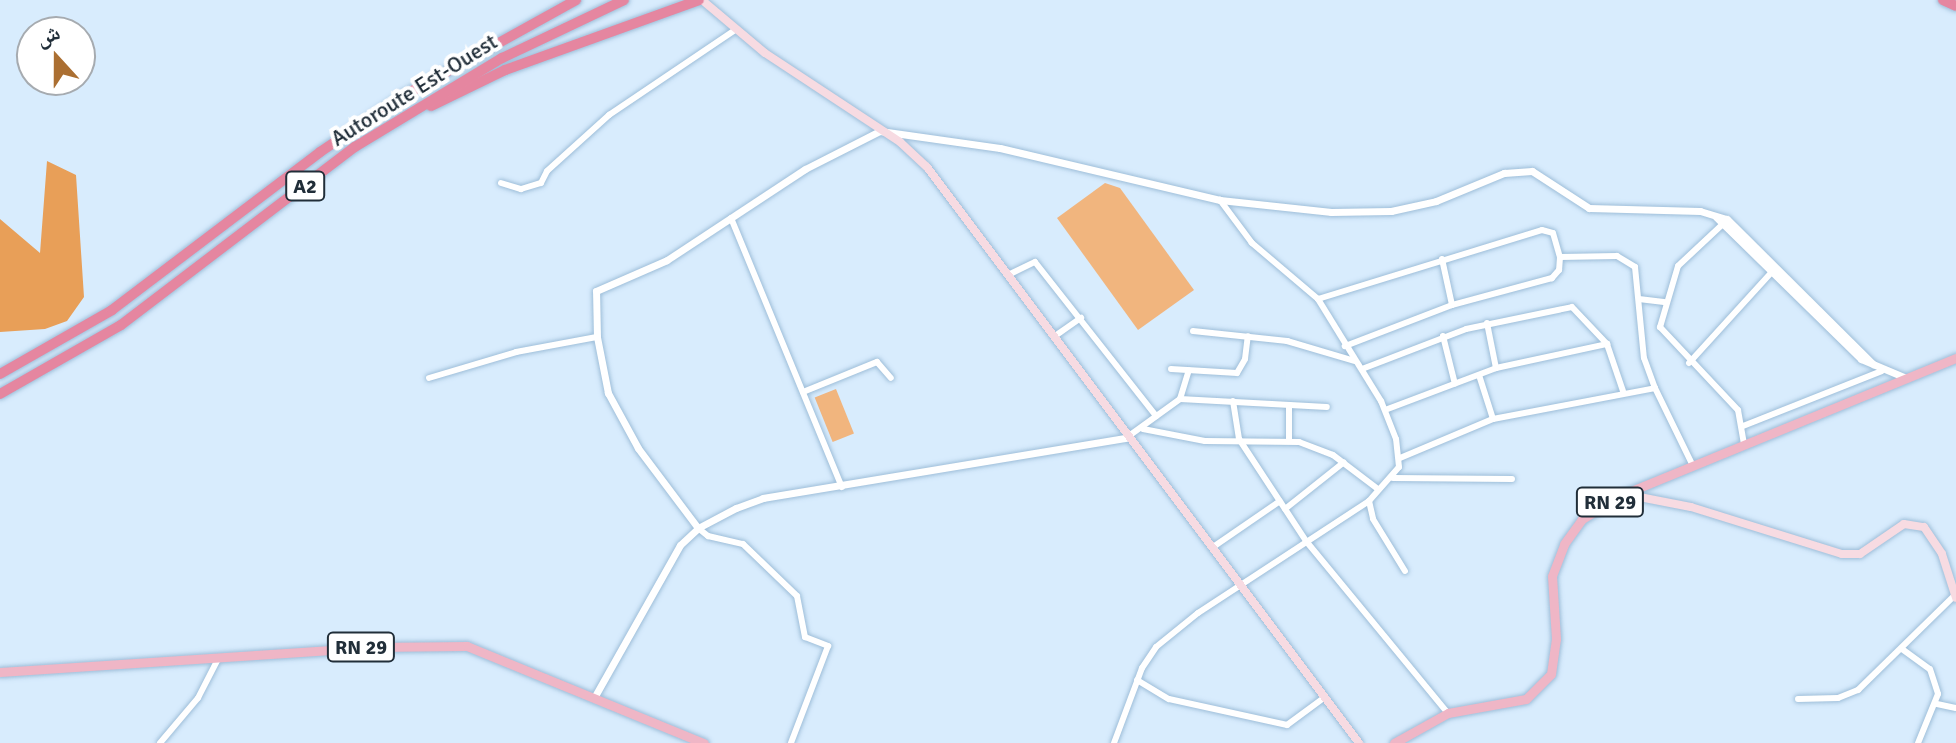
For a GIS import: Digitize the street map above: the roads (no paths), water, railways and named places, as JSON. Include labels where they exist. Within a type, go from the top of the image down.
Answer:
[{"type":"highway","name":"Autoroute Est-Ouest","points":[[0,374],[112,310],[320,152],[403,96],[576,0]]},
{"type":"highway","name":"Autoroute Est-Ouest","points":[[0,394],[121,325],[386,128],[502,58],[624,0]]},
{"type":"highway","points":[[386,128],[505,70],[701,0]]},
{"type":"highway","points":[[1943,0],[1956,6]]},
{"type":"main road","points":[[701,0],[735,30],[900,142],[927,167],[1055,336],[1126,438],[1244,587],[1359,743]]},
{"type":"main road","name":"RN 29","points":[[1394,743],[1448,713],[1526,699],[1551,674],[1556,639],[1552,576],[1564,544],[1582,519],[1624,494],[1956,358]]},
{"type":"main road","points":[[1624,494],[1691,507],[1842,554],[1860,554],[1904,524],[1924,527],[1942,554],[1955,597]]},
{"type":"main road","name":"RN 29","points":[[0,672],[219,657],[467,646],[704,743]]},
{"type":"main road","points":[[1407,734],[1414,743]]},
{"type":"street","points":[[501,183],[535,187],[609,115],[735,30]]},
{"type":"street","points":[[791,743],[828,646],[805,637],[797,596],[743,544],[708,536],[698,528],[622,422],[608,393],[597,337],[600,287],[667,260],[864,134],[880,131],[1000,148],[1220,200],[1331,212],[1391,211],[1436,201],[1517,170],[1532,171],[1589,208],[1715,215],[1873,364]]},
{"type":"street","points":[[1114,743],[1137,680],[1156,647],[1198,613],[1244,587],[1306,541],[1369,501],[1378,489],[1393,478],[1400,458],[1385,410],[1318,299],[1252,243],[1220,200]]},
{"type":"street","points":[[731,218],[842,487]]},
{"type":"street","points":[[1725,222],[1771,273],[1873,364],[1882,371],[1906,378]]},
{"type":"street","points":[[1725,222],[1678,266],[1664,302],[1661,332],[1738,410],[1744,445]]},
{"type":"street","points":[[1318,299],[1548,229],[1560,257],[1559,270],[1552,278],[1452,305],[1345,346]]},
{"type":"street","points":[[1560,257],[1628,259],[1635,267],[1644,358],[1693,466]]},
{"type":"street","points":[[1442,259],[1452,305]]},
{"type":"street","points":[[1008,275],[1035,262],[1156,416]]},
{"type":"street","points":[[1689,363],[1771,273]]},
{"type":"street","points":[[1639,299],[1664,302]]},
{"type":"street","points":[[1362,369],[1443,336],[1487,323],[1572,307],[1607,344],[1623,391]]},
{"type":"street","points":[[1055,336],[1081,318]]},
{"type":"street","points":[[1487,323],[1496,368]]},
{"type":"street","points":[[1193,331],[1248,336],[1355,361]]},
{"type":"street","points":[[1171,369],[1237,373],[1245,359],[1248,336]]},
{"type":"street","points":[[1443,336],[1455,384]]},
{"type":"street","points":[[429,378],[516,352],[597,337]]},
{"type":"street","points":[[1385,410],[1496,368],[1607,344]]},
{"type":"street","points":[[803,392],[877,362],[891,378]]},
{"type":"street","points":[[595,696],[680,545],[698,528],[763,498],[1126,438],[1143,429],[1180,399],[1189,370]]},
{"type":"street","points":[[1743,426],[1882,371]]},
{"type":"street","points":[[1479,375],[1493,419]]},
{"type":"street","points":[[1400,458],[1493,419],[1623,391],[1655,388]]},
{"type":"street","points":[[1180,399],[1327,407]]},
{"type":"street","points":[[1233,401],[1239,439],[1306,541],[1448,713]]},
{"type":"street","points":[[1289,405],[1289,440]]},
{"type":"street","points":[[1143,429],[1205,441],[1289,440],[1315,446],[1344,462],[1378,489]]},
{"type":"street","points":[[1285,509],[1344,462]]},
{"type":"street","points":[[1393,478],[1512,479]]},
{"type":"street","points":[[1213,547],[1280,501]]},
{"type":"street","points":[[1369,501],[1378,530],[1405,571]]},
{"type":"street","points":[[1798,699],[1838,698],[1858,690],[1955,597]]},
{"type":"street","points":[[1902,649],[1932,674],[1937,704],[1918,743]]},
{"type":"street","points":[[160,743],[198,698],[219,657]]},
{"type":"street","points":[[1137,680],[1169,699],[1287,725],[1325,697]]},
{"type":"street","points":[[1937,704],[1956,708]]}]
